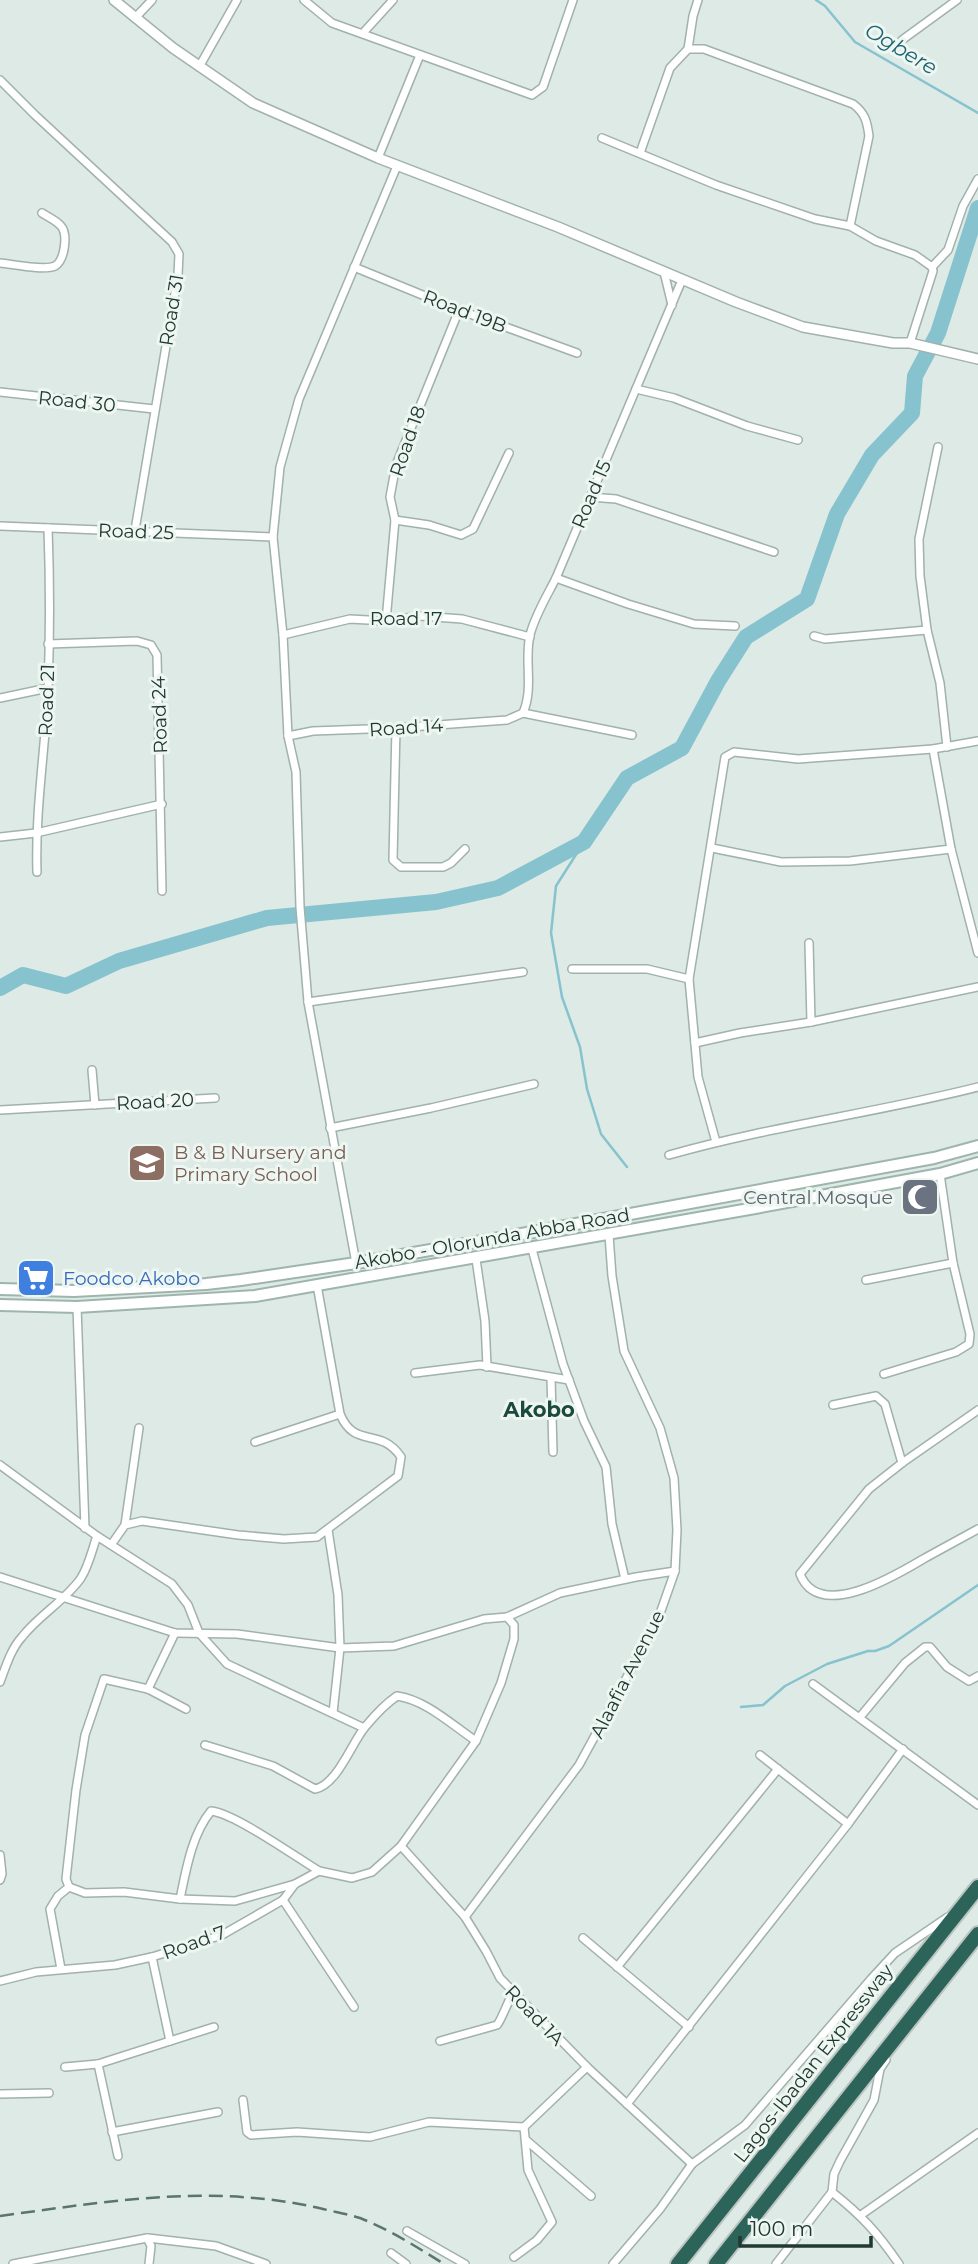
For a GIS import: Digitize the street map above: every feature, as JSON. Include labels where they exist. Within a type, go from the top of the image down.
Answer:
[{"type":"highway","name":"Lagos-Ibadan Expressway","points":[[678,2264],[978,1886]]},
{"type":"highway","points":[[716,2264],[978,1934]]},
{"type":"main road","name":"Akobo - Olorunda Abba Road","points":[[0,1289],[74,1291],[206,1284],[356,1263],[934,1158],[978,1146]]},
{"type":"main road","points":[[956,1152],[960,1169]]},
{"type":"main road","name":"Akobo - Olorunda Abba Road","points":[[0,1305],[77,1307],[223,1299],[317,1286],[513,1253],[940,1174],[978,1164]]},
{"type":"main road","points":[[510,1236],[513,1253]]},
{"type":"main road","points":[[44,1290],[44,1306]]},
{"type":"street","points":[[114,0],[199,67],[253,103],[397,166],[558,227],[682,280],[803,327],[914,345],[978,359]]},
{"type":"street","points":[[135,18],[152,0]]},
{"type":"street","points":[[199,67],[237,0]]},
{"type":"street","points":[[304,0],[332,23],[532,95],[543,87],[573,0]]},
{"type":"street","points":[[363,33],[393,0]]},
{"type":"street","points":[[640,153],[670,68],[688,49],[698,0]]},
{"type":"street","points":[[902,40],[957,0]]},
{"type":"street","points":[[688,49],[704,49],[853,104],[861,111],[867,121],[869,136],[850,226]]},
{"type":"street","points":[[378,158],[420,55]]},
{"type":"street","name":"Road 31","points":[[0,80],[173,242],[179,254],[178,275],[135,530]]},
{"type":"street","points":[[602,138],[716,185],[814,219],[850,226],[876,241],[915,255],[932,267]]},
{"type":"street","points":[[356,1263],[308,1002],[300,907],[296,772],[288,736],[283,635],[273,537],[281,467],[299,399],[397,166]]},
{"type":"street","points":[[914,345],[932,267],[948,250],[963,206],[978,179]]},
{"type":"street","points":[[0,263],[45,268],[60,261],[65,234],[62,227],[43,214]]},
{"type":"street","name":"Road 19B","points":[[354,267],[459,310],[577,353]]},
{"type":"street","points":[[664,272],[673,305]]},
{"type":"street","name":"Road 15","points":[[523,713],[528,701],[530,636],[682,280]]},
{"type":"street","name":"Road 18","points":[[386,621],[394,520],[390,497],[396,465],[459,310]]},
{"type":"street","points":[[636,389],[674,398],[747,426],[798,440]]},
{"type":"street","name":"Road 30","points":[[0,392],[154,409]]},
{"type":"street","points":[[938,447],[919,539],[920,576],[928,631],[940,683],[947,747]]},
{"type":"street","points":[[394,520],[429,525],[461,535],[474,529],[509,453]]},
{"type":"street","points":[[590,497],[616,499],[774,552]]},
{"type":"street","name":"Road 25","points":[[0,526],[273,537]]},
{"type":"street","name":"Road 21","points":[[37,872],[36,832],[48,688],[48,528]]},
{"type":"street","points":[[556,578],[694,624],[735,625]]},
{"type":"street","name":"Road 17","points":[[283,635],[350,619],[386,621],[421,616],[462,619],[530,636]]},
{"type":"street","points":[[814,636],[825,639],[928,631]]},
{"type":"street","name":"Road 24","points":[[48,644],[137,640],[151,645],[157,656],[162,891]]},
{"type":"street","points":[[0,698],[48,688]]},
{"type":"street","points":[[523,713],[632,735]]},
{"type":"street","name":"Road 14","points":[[288,736],[313,731],[396,728],[507,719],[523,713]]},
{"type":"street","points":[[396,728],[393,860],[401,867],[443,867],[465,849]]},
{"type":"street","points":[[716,1142],[698,1077],[690,979],[725,757],[734,752],[798,759],[933,749],[978,741]]},
{"type":"street","points":[[933,749],[951,849],[978,953]]},
{"type":"street","points":[[0,837],[36,832],[162,804]]},
{"type":"street","points":[[712,848],[780,862],[850,861],[951,849]]},
{"type":"street","points":[[808,943],[811,1022]]},
{"type":"street","points":[[572,969],[647,968],[690,979]]},
{"type":"street","points":[[308,1002],[523,972]]},
{"type":"street","points":[[695,1043],[978,987]]},
{"type":"street","name":"Road 20","points":[[92,1070],[95,1104]]},
{"type":"street","points":[[330,1128],[534,1084]]},
{"type":"street","points":[[669,1155],[716,1142],[978,1087]]},
{"type":"street","name":"Road 20","points":[[0,1110],[215,1098]]},
{"type":"street","points":[[884,1374],[956,1352],[970,1344],[953,1263],[940,1174]]},
{"type":"street","name":"Alaafia Avenue","points":[[465,1917],[579,1765],[657,1622],[675,1571],[677,1530],[674,1478],[660,1428],[624,1351],[612,1276],[609,1235]]},
{"type":"street","points":[[532,1249],[569,1380],[584,1421],[606,1467],[612,1524],[625,1579]]},
{"type":"street","points":[[476,1259],[485,1321],[487,1367]]},
{"type":"street","points":[[866,1280],[953,1263]]},
{"type":"street","points":[[125,1525],[142,1521],[237,1535],[284,1539],[317,1537],[398,1476],[401,1457],[396,1449],[380,1438],[351,1432],[340,1415],[317,1286]]},
{"type":"street","points":[[77,1307],[85,1528]]},
{"type":"street","points":[[415,1373],[468,1365],[569,1380]]},
{"type":"street","points":[[551,1378],[553,1452]]},
{"type":"street","points":[[832,1405],[876,1396],[882,1399],[902,1463]]},
{"type":"street","points":[[978,1410],[869,1489],[800,1574],[811,1589],[840,1595],[871,1587],[978,1529]]},
{"type":"street","points":[[255,1442],[340,1415]]},
{"type":"street","points":[[111,1545],[125,1525],[139,1428]]},
{"type":"street","points":[[0,1465],[85,1528],[172,1584],[188,1605],[199,1633],[228,1664],[364,1728]]},
{"type":"street","points":[[328,1530],[338,1595],[340,1648],[333,1713]]},
{"type":"street","points":[[0,1682],[22,1636],[80,1579],[97,1536]]},
{"type":"street","points":[[0,1577],[175,1633],[237,1634],[340,1648],[394,1646],[484,1619],[507,1617],[560,1593],[675,1571]]},
{"type":"street","points":[[180,1899],[189,1858],[211,1811],[217,1811],[240,1823],[319,1871],[352,1878],[372,1872],[401,1846],[476,1741],[501,1683],[514,1639],[514,1625],[507,1617]]},
{"type":"street","points":[[148,1689],[175,1633]]},
{"type":"street","points":[[860,1717],[905,1663],[925,1647],[930,1647],[947,1667],[969,1681],[978,1676]]},
{"type":"street","points":[[186,1709],[148,1689],[104,1679],[85,1735],[66,1879],[69,1887],[85,1893],[124,1892],[180,1899],[235,1901],[295,1884]]},
{"type":"street","points":[[813,1685],[976,1801]]},
{"type":"street","points":[[205,1745],[273,1766],[315,1789],[326,1786],[364,1728],[385,1704],[397,1696],[422,1704],[476,1741]]},
{"type":"street","points":[[627,2104],[848,1824],[903,1749]]},
{"type":"street","points":[[760,1755],[848,1824]]},
{"type":"street","points":[[617,1967],[778,1769]]},
{"type":"street","name":"Road 1A","points":[[401,1846],[465,1917],[479,1937],[500,1978],[513,1993],[587,2067],[692,2164]]},
{"type":"street","points":[[0,1855],[0,1880]]},
{"type":"street","name":"Road 7","points":[[0,1981],[36,1972],[115,1965],[152,1957],[222,1935],[283,1900],[295,1884],[319,1871]]},
{"type":"street","points":[[61,1969],[50,1909],[58,1896],[69,1887]]},
{"type":"street","points":[[283,1900],[354,2007]]},
{"type":"street","points":[[613,2264],[660,2209],[692,2164],[745,2125],[895,1953],[959,1911]]},
{"type":"street","points":[[583,1938],[689,2027]]},
{"type":"street","points":[[776,2264],[832,2192],[834,2175],[840,2161],[874,2100],[883,2064],[978,1944]]},
{"type":"street","points":[[152,1957],[170,2041]]},
{"type":"street","points":[[440,2041],[497,2025],[513,1993]]},
{"type":"street","points":[[65,2067],[98,2064],[214,2027]]},
{"type":"street","points":[[98,2064],[118,2156]]},
{"type":"street","points":[[243,2099],[247,2132],[251,2135],[297,2132],[370,2137],[429,2122],[524,2127],[587,2067]]},
{"type":"street","points":[[0,2094],[50,2093]]},
{"type":"street","points":[[112,2132],[218,2112]]},
{"type":"street","points":[[514,2257],[537,2241],[552,2222],[528,2170],[524,2127]]},
{"type":"street","points":[[861,2215],[978,2133]]},
{"type":"street","points":[[525,2139],[591,2196]]},
{"type":"street","points":[[832,2192],[861,2215],[886,2242],[899,2264]]},
{"type":"street","points":[[407,2231],[465,2264]]},
{"type":"street","points":[[147,2238],[151,2246],[149,2264]]},
{"type":"street","points":[[13,2264],[147,2238],[216,2246],[266,2264]]},
{"type":"street","points":[[391,2253],[405,2264]]},
{"type":"street","points":[[238,2264],[240,2255]]},
{"type":"waterway","name":"Ogbere","points":[[816,0],[825,6],[855,42],[978,113]]},
{"type":"waterway","points":[[0,988],[23,975],[66,986],[119,961],[267,918],[436,902],[498,888],[584,842],[627,778],[682,748],[718,681],[746,637],[807,599],[837,514],[872,455],[912,413],[915,376],[938,333],[978,208]]},
{"type":"waterway","points":[[584,842],[556,886],[551,933],[562,997],[580,1047],[587,1089],[601,1134],[627,1167]]},
{"type":"waterway","points":[[741,1707],[763,1705],[785,1686],[827,1664],[889,1646],[978,1585]]},
{"type":"railway","points":[[0,2216],[162,2197],[242,2197],[282,2201],[360,2218],[393,2233],[444,2264]]},
{"type":"place","name":"B & B Nursery and Primary School","points":[[147,1163]]},
{"type":"place","name":"Central Mosque","points":[[920,1197]]},
{"type":"place","name":"Foodco Akobo","points":[[36,1278]]},
{"type":"district","name":"Akobo","points":[[539,1410]]}]
